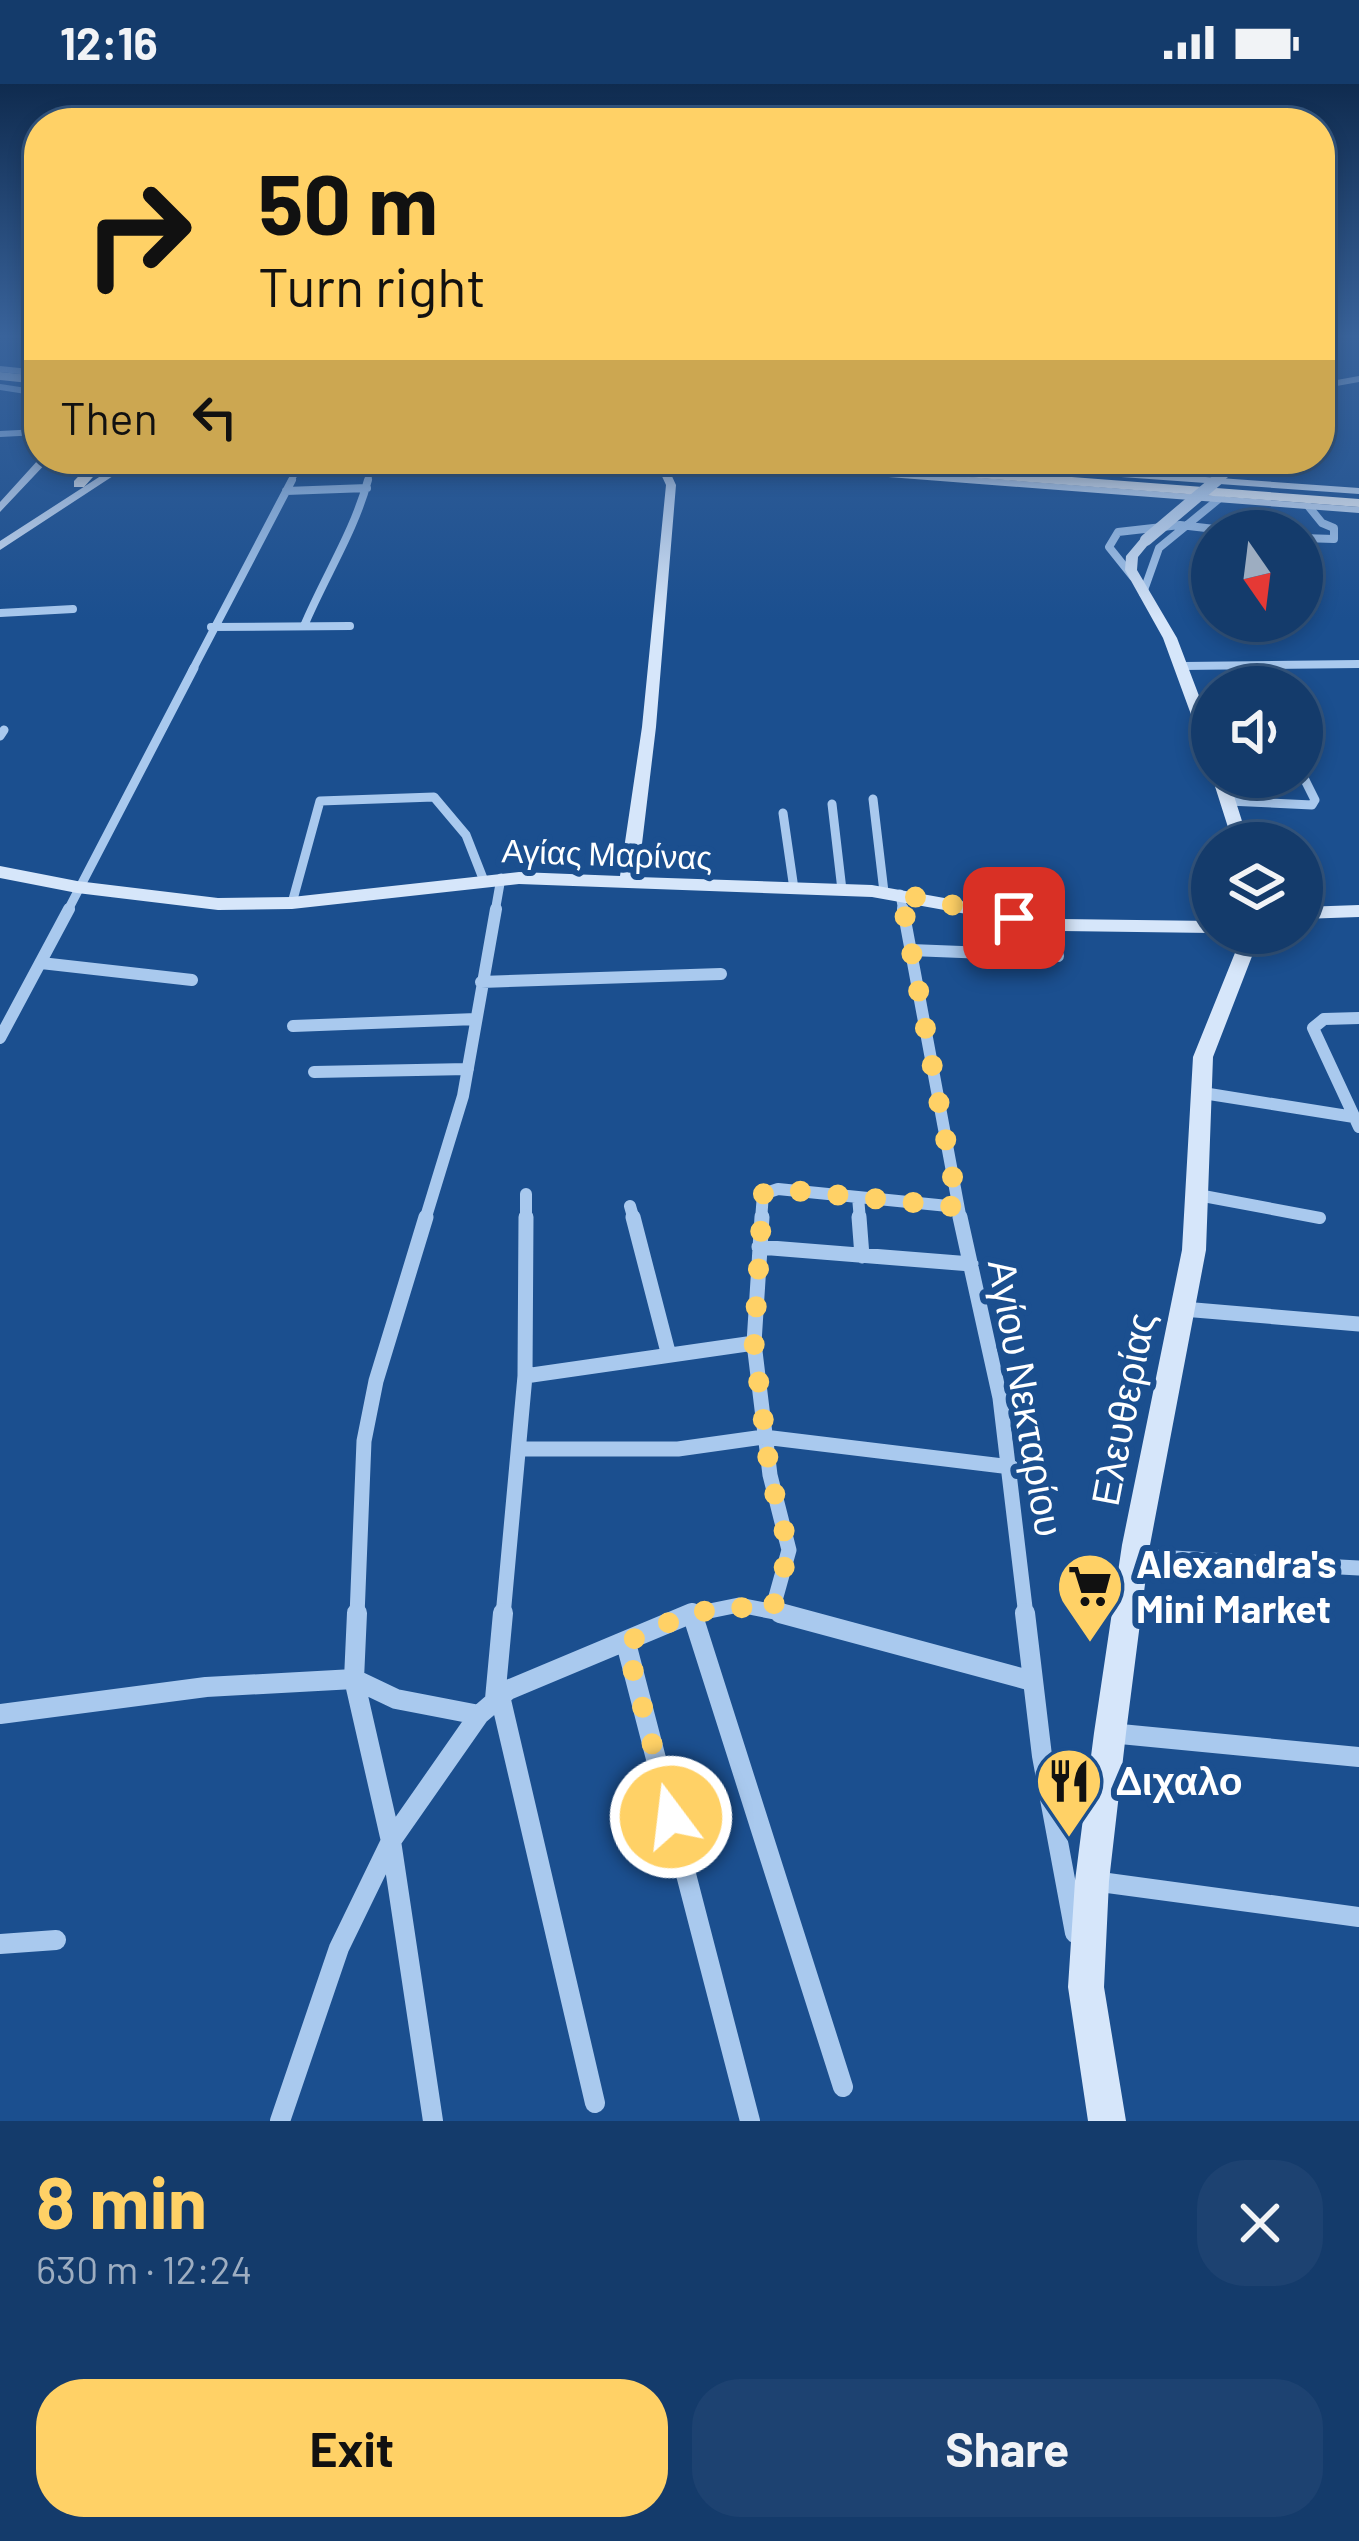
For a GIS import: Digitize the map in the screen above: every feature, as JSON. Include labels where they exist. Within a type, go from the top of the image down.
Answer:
[{"type":"highway","points":[[79,484],[88,474]]},
{"type":"highway","points":[[987,474],[1359,501]]},
{"type":"highway","points":[[1018,474],[1359,501]]},
{"type":"street","points":[[0,509],[32,474]]},
{"type":"street","points":[[3,532],[95,474]]},
{"type":"street","points":[[0,546],[111,474]]},
{"type":"street","points":[[0,1038],[295,474]]},
{"type":"street","points":[[304,626],[332,560],[355,527],[370,474]]},
{"type":"street","points":[[628,884],[649,727],[671,484],[666,474]]},
{"type":"street","points":[[895,474],[1309,507],[1359,501]]},
{"type":"street","points":[[1114,474],[1250,484],[1359,501]]},
{"type":"street","points":[[1139,587],[1132,556],[1146,540],[1236,474]]},
{"type":"street","points":[[1248,474],[1250,484]]},
{"type":"street","points":[[286,491],[367,488]]},
{"type":"street","points":[[1139,587],[1149,558],[1180,526],[1220,498]]},
{"type":"street","points":[[1323,523],[1334,528],[1334,539],[1323,539]]},
{"type":"street","points":[[1191,527],[1128,529],[1110,539],[1109,547],[1139,587],[1191,689]]},
{"type":"street","points":[[0,614],[73,609]]},
{"type":"street","points":[[211,627],[350,626]]},
{"type":"street","points":[[1183,666],[1359,664]]},
{"type":"street","points":[[292,903],[320,801],[434,797],[458,822],[493,879],[468,1069],[436,1196],[370,1406],[364,1441],[354,1679],[391,1841],[433,2121]]},
{"type":"street","points":[[1227,798],[1234,822]]},
{"type":"street","points":[[1228,801],[1312,805],[1314,798]]},
{"type":"street","name":"Αγίου Νεκταρίου","points":[[873,799],[892,893],[911,950],[1011,1467],[1032,1681],[1086,1987]]},
{"type":"street","points":[[832,804],[842,890]]},
{"type":"street","points":[[783,812],[794,889]]},
{"type":"street","name":"Αγίας Μαρίνας","points":[[0,872],[195,903],[292,903],[493,879],[892,893],[1062,925],[1191,928]]},
{"type":"street","points":[[1323,912],[1359,911]]},
{"type":"street","points":[[911,950],[1058,956]]},
{"type":"street","name":"Ελευθερίας","points":[[1107,2121],[1086,1987],[1092,1881],[1135,1556],[1183,1310],[1198,1195],[1203,1057],[1210,1028],[1243,954]]},
{"type":"street","points":[[40,963],[192,980]]},
{"type":"street","points":[[482,982],[721,974]]},
{"type":"street","points":[[1203,1093],[1357,1122],[1353,1103],[1313,1028],[1324,1019],[1359,1018]]},
{"type":"street","points":[[293,1026],[476,1019]]},
{"type":"street","points":[[314,1072],[468,1069]]},
{"type":"street","points":[[772,1611],[789,1550],[764,1437],[754,1343],[761,1201],[770,1190],[958,1207]]},
{"type":"street","points":[[526,1194],[525,1376],[497,1698],[595,2103]]},
{"type":"street","points":[[1198,1195],[1320,1218]]},
{"type":"street","points":[[858,1197],[862,1256]]},
{"type":"street","points":[[630,1206],[668,1352]]},
{"type":"street","points":[[759,1247],[971,1264]]},
{"type":"street","points":[[1183,1310],[1359,1324]]},
{"type":"street","points":[[525,1376],[754,1343]]},
{"type":"street","points":[[518,1449],[678,1449],[764,1437],[1011,1467]]},
{"type":"street","points":[[1135,1556],[1359,1568]]},
{"type":"street","points":[[280,2121],[339,1948],[391,1841],[479,1715],[497,1698],[692,1612],[740,1605],[1032,1681]]},
{"type":"street","points":[[692,1612],[843,2087]]},
{"type":"street","points":[[626,1643],[750,2121]]},
{"type":"street","points":[[0,1714],[206,1687],[354,1679],[396,1699],[479,1715]]},
{"type":"street","points":[[1110,1733],[1359,1757]]},
{"type":"street","points":[[1092,1881],[1359,1917]]},
{"type":"street","points":[[0,1944],[56,1940]]},
{"type":"place","name":"Alexandra's Mini Market","points":[[1090,1645]]},
{"type":"place","name":"Διχαλο","points":[[1069,1840]]},
{"type":"route","points":[[671,1817],[626,1643],[699,1610],[740,1605],[772,1611],[789,1550],[770,1475],[754,1343],[763,1194],[778,1189],[958,1207],[901,894],[1014,918]]}]
